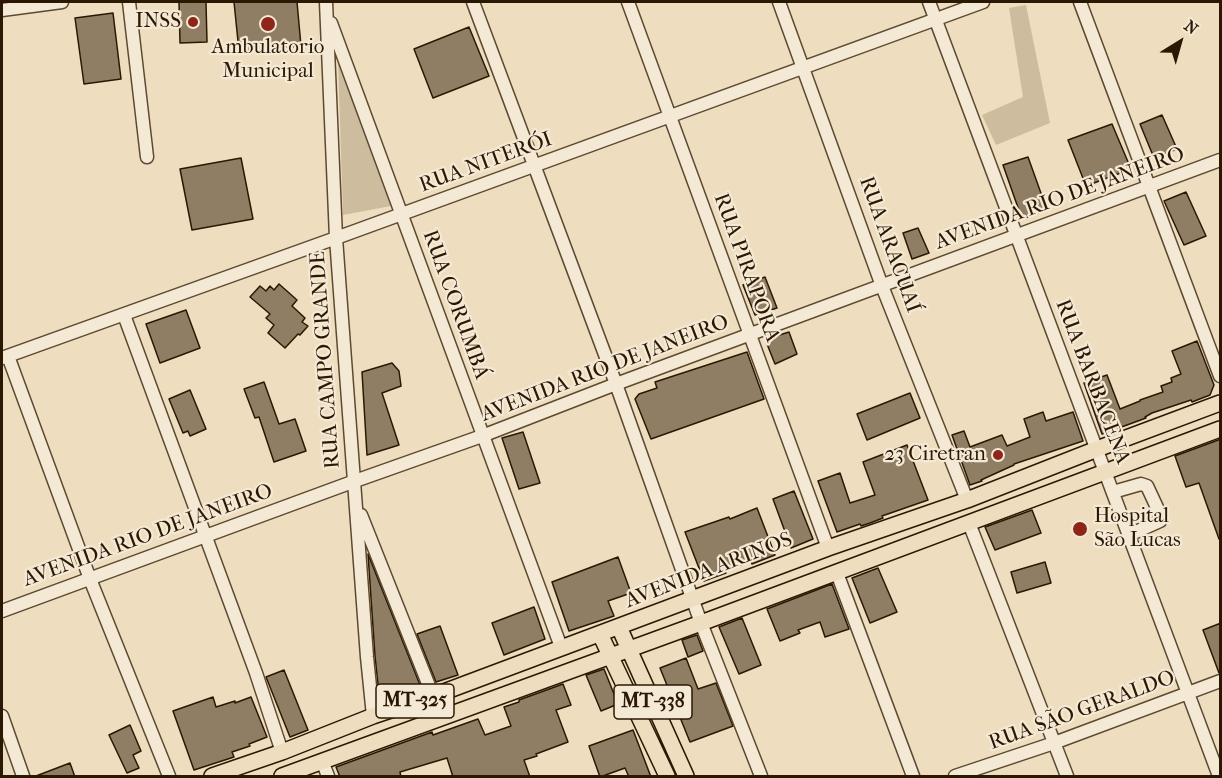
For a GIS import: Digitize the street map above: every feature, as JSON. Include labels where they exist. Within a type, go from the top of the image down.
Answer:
[{"type":"main road","name":"AVENIDA ARINOS","points":[[212,777],[828,548],[967,500],[1221,404]]},
{"type":"main road","name":"MT-325","points":[[282,777],[1221,429]]},
{"type":"main road","name":"MT-338","points":[[619,627],[686,777]]},
{"type":"main road","name":"MT-338","points":[[600,634],[667,777]]},
{"type":"main road","points":[[651,742],[668,736]]},
{"type":"street","points":[[2,10],[62,2]]},
{"type":"street","points":[[129,2],[147,157]]},
{"type":"street","points":[[473,2],[616,384],[692,599],[761,777]]},
{"type":"street","name":"RUA PIRAPORA","points":[[628,2],[828,548]]},
{"type":"street","name":"RUA ARACUAÍ","points":[[778,2],[882,286],[967,500]]},
{"type":"street","name":"RUA BARBACENA","points":[[929,2],[1219,777]]},
{"type":"street","name":"RUA NITERÓI","points":[[5,357],[983,2]]},
{"type":"street","points":[[1080,2],[1221,376]]},
{"type":"street","name":"RUA CORUMBÁ","points":[[326,6],[561,647]]},
{"type":"street","name":"RUA CAMPO GRANDE","points":[[326,6],[336,238],[373,716]]},
{"type":"street","name":"AVENIDA RIO DE JANEIRO","points":[[2,611],[482,436],[616,384],[1221,160]]},
{"type":"street","points":[[124,315],[256,673],[282,752]]},
{"type":"street","points":[[5,357],[90,579],[170,777]]},
{"type":"street","points":[[1113,492],[1141,484],[1147,486],[1160,514],[1160,521],[1129,535]]},
{"type":"street","points":[[357,505],[433,696]]},
{"type":"street","points":[[969,523],[1067,777]]},
{"type":"street","points":[[837,573],[913,777]]},
{"type":"street","name":"RUA SÃO GERALDO","points":[[956,777],[1221,681]]},
{"type":"street","points":[[2,716],[23,777]]},
{"type":"street","points":[[322,761],[328,777]]},
{"type":"shaded area","points":[[1026,5],[1050,123],[996,145],[982,115],[1023,97],[1009,8]]},
{"type":"shaded area","points":[[338,60],[391,206],[343,215]]},
{"type":"building","name":"INSS","points":[[179,2],[206,2],[207,42],[180,43]]},
{"type":"building","name":"Ambulatorio Municipal","points":[[234,2],[297,2],[301,46],[239,51]]},
{"type":"building","points":[[113,13],[121,79],[84,84],[75,18]]},
{"type":"building","points":[[469,27],[489,76],[433,98],[414,49]]},
{"type":"building","points":[[1162,115],[1177,149],[1154,158],[1140,124]]},
{"type":"building","points":[[1112,124],[1131,169],[1086,186],[1068,140]]},
{"type":"building","points":[[1028,157],[1047,210],[1022,219],[1003,165]]},
{"type":"building","points":[[241,158],[253,219],[192,230],[180,169]]},
{"type":"building","points":[[1186,192],[1206,236],[1184,245],[1164,201]]},
{"type":"building","points":[[918,228],[929,253],[912,259],[903,233]]},
{"type":"building","points":[[765,277],[777,308],[755,315],[743,285]]},
{"type":"building","points":[[279,284],[297,300],[292,306],[305,318],[302,322],[308,326],[285,348],[268,333],[274,325],[266,318],[270,314],[250,297],[260,286],[266,291],[270,286],[274,290]]},
{"type":"building","points":[[186,310],[200,348],[160,363],[146,324]]},
{"type":"building","points":[[789,332],[797,354],[775,364],[767,344],[770,338]]},
{"type":"building","points":[[1197,341],[1214,385],[1210,395],[1152,413],[1146,418],[1102,434],[1084,383],[1107,375],[1120,409],[1163,392],[1161,386],[1172,382],[1171,378],[1181,374],[1172,351]]},
{"type":"building","points":[[747,352],[764,399],[651,439],[635,399],[639,394],[657,388],[655,382]]},
{"type":"building","points":[[392,363],[399,371],[401,386],[382,393],[399,445],[367,455],[362,372]]},
{"type":"building","points":[[264,382],[279,424],[295,419],[306,451],[274,462],[259,417],[255,418],[244,389]]},
{"type":"building","points":[[190,390],[206,429],[190,436],[188,431],[183,433],[169,399]]},
{"type":"building","points":[[910,393],[920,418],[867,440],[857,414]]},
{"type":"building","points":[[1043,412],[1046,421],[1073,412],[1083,441],[1014,464],[970,485],[952,435],[964,431],[970,447],[1002,435],[1007,446],[1030,437],[1024,419]]},
{"type":"building","points":[[523,432],[540,483],[519,489],[502,438]]},
{"type":"building","points":[[1221,439],[1221,539],[1219,539],[1199,483],[1186,487],[1175,456]]},
{"type":"building","points":[[907,445],[928,500],[882,516],[883,518],[870,523],[837,532],[818,481],[840,473],[850,503],[875,495],[863,462]]},
{"type":"building","points":[[794,491],[813,539],[791,548],[773,499]]},
{"type":"building","points":[[757,508],[775,555],[752,564],[751,561],[704,581],[685,532],[729,517],[730,519]]},
{"type":"building","points":[[1032,510],[1041,533],[995,550],[985,527]]},
{"type":"building","points":[[368,554],[422,690],[380,703],[375,656]]},
{"type":"building","points":[[618,557],[631,593],[608,601],[614,616],[569,631],[552,582]]},
{"type":"building","points":[[1045,562],[1051,583],[1017,593],[1011,572]]},
{"type":"building","points":[[878,568],[897,612],[870,623],[852,578]]},
{"type":"building","points":[[832,584],[849,629],[825,637],[820,622],[798,630],[800,633],[780,641],[767,609]]},
{"type":"building","points":[[534,607],[545,639],[504,655],[492,623]]},
{"type":"building","points":[[742,618],[761,665],[739,674],[719,627]]},
{"type":"building","points":[[1221,623],[1221,673],[1219,673],[1203,630]]},
{"type":"building","points":[[440,626],[458,675],[436,682],[417,634]]},
{"type":"building","points":[[697,635],[703,651],[688,657],[682,640]]},
{"type":"building","points":[[686,658],[698,689],[716,683],[733,726],[690,742],[660,668]]},
{"type":"building","points":[[604,669],[618,704],[601,711],[586,675]]},
{"type":"building","points":[[284,670],[308,730],[290,737],[266,677]]},
{"type":"building","points":[[563,684],[571,705],[556,710],[568,742],[524,760],[530,777],[453,777],[447,758],[400,772],[401,777],[340,777],[336,767],[432,732],[433,735],[478,719],[485,735],[511,726],[504,707]]},
{"type":"building","points":[[213,697],[216,707],[251,697],[267,737],[232,752],[234,757],[194,770],[173,711]]},
{"type":"building","points":[[130,725],[141,751],[133,755],[139,768],[127,773],[109,735]]},
{"type":"building","points":[[633,730],[651,777],[629,777],[625,768],[600,777],[589,746]]},
{"type":"building","points":[[70,763],[75,777],[36,777],[36,776]]},
{"type":"place","name":"INSS","points":[[193,22]]},
{"type":"place","name":"Ambulatorio Municipal","points":[[268,24]]},
{"type":"place","name":"23 Ciretran","points":[[998,455]]},
{"type":"place","name":"Hospital São Lucas","points":[[1080,529]]}]
